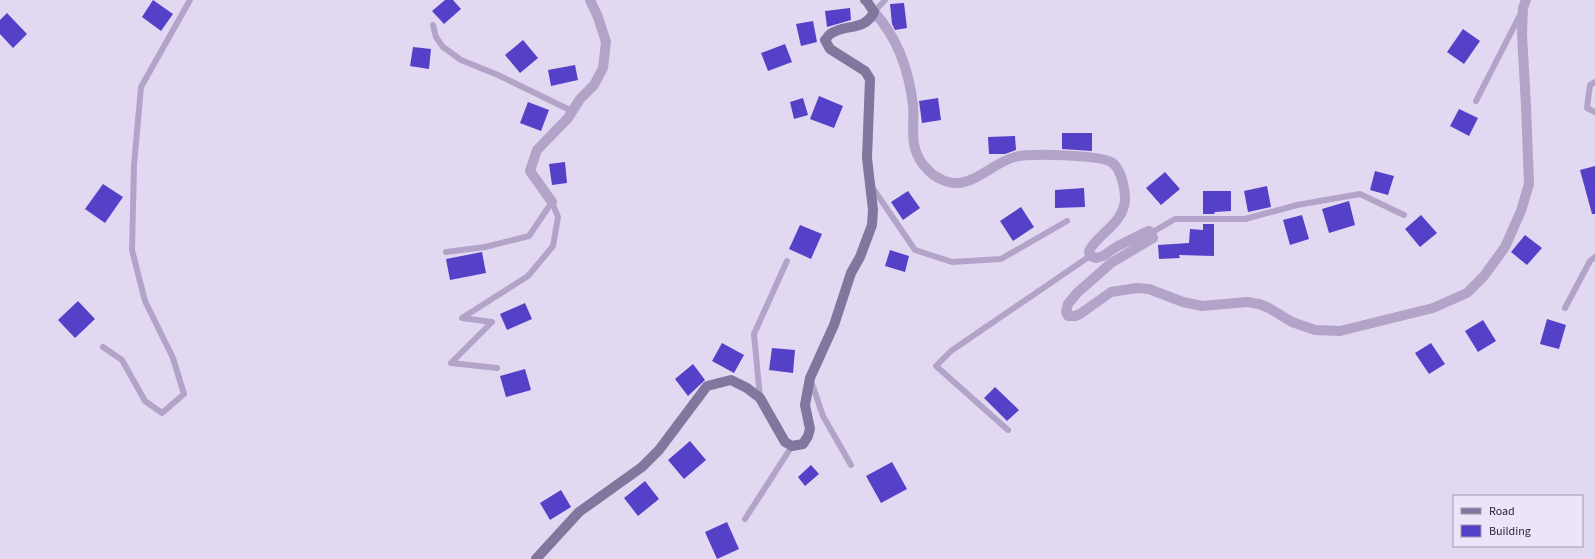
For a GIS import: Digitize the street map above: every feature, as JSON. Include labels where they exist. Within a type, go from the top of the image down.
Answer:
[{"type":"street","points":[[552,202],[530,171],[537,150],[568,118],[580,98],[594,85],[603,68],[606,42],[598,17],[590,0]]},
{"type":"street","points":[[865,0],[884,22],[906,69],[913,105],[913,138],[915,151],[919,160],[929,172],[942,180],[957,183],[974,178],[1015,157],[1056,155],[1103,159],[1113,163],[1120,174],[1124,188],[1124,206],[1120,215],[1112,226],[1093,243],[1089,251],[1090,256],[1096,258],[1103,256],[1116,247],[1148,231],[1152,233],[1153,238],[1111,263],[1077,294],[1068,304],[1066,312],[1068,316],[1080,314],[1111,292],[1137,288],[1149,289],[1183,302],[1202,306],[1246,302],[1259,304],[1269,308],[1292,322],[1315,330],[1340,331],[1433,308],[1467,293],[1484,276],[1505,247],[1521,210],[1529,184],[1522,34],[1525,4]]},
{"type":"street","points":[[536,559],[579,512],[642,467],[659,450],[707,386],[731,380],[747,388],[760,398],[785,442],[792,446],[803,444],[808,436],[810,429],[805,405],[810,378],[834,326],[851,273],[860,257],[872,225],[873,210],[867,158],[870,79],[865,70],[830,49],[825,40],[832,33],[863,24],[871,18],[874,12]]},
{"type":"lane","points":[[103,347],[122,360],[145,401],[162,413],[184,394],[173,358],[145,301],[132,250],[134,165],[141,86],[190,0]]},
{"type":"lane","points":[[874,12],[885,0]]},
{"type":"lane","points":[[1476,101],[1525,4]]},
{"type":"lane","points":[[433,25],[436,37],[443,47],[461,60],[498,74],[572,111]]},
{"type":"lane","points":[[1595,82],[1590,85],[1587,108],[1595,112]]},
{"type":"lane","points":[[870,184],[915,250],[952,262],[1001,259],[1067,221]]},
{"type":"lane","points":[[1152,233],[1174,219],[1245,219],[1297,205],[1360,194],[1404,215]]},
{"type":"lane","points":[[446,252],[485,247],[530,236],[552,202]]},
{"type":"lane","points":[[498,368],[451,363],[492,322],[462,318],[528,276],[553,246],[558,217],[552,202]]},
{"type":"lane","points":[[1008,430],[936,366],[951,351],[1090,256]]},
{"type":"lane","points":[[1565,308],[1590,261],[1595,257]]},
{"type":"lane","points":[[760,398],[754,334],[787,261]]},
{"type":"lane","points":[[810,378],[823,416],[851,465]]},
{"type":"lane","points":[[744,519],[792,446]]},
{"type":"building","points":[[153,0],[173,14],[161,31],[142,17]]},
{"type":"building","points":[[445,0],[453,0],[461,9],[444,24],[432,11]]},
{"type":"building","points":[[904,3],[907,28],[895,30],[892,24],[890,4]]},
{"type":"building","points":[[850,8],[851,20],[827,27],[825,11]]},
{"type":"building","points":[[7,13],[27,34],[13,48],[0,34],[0,20]]},
{"type":"building","points":[[813,21],[817,42],[801,46],[796,24]]},
{"type":"building","points":[[1463,29],[1480,41],[1464,64],[1447,52]]},
{"type":"building","points":[[523,40],[538,58],[520,73],[505,55]]},
{"type":"building","points":[[785,44],[792,62],[768,71],[761,53]]},
{"type":"building","points":[[413,47],[431,49],[429,69],[410,66]]},
{"type":"building","points":[[575,65],[578,80],[551,86],[548,70]]},
{"type":"building","points":[[819,96],[843,106],[834,128],[810,119]]},
{"type":"building","points":[[803,98],[808,115],[794,119],[790,102]]},
{"type":"building","points":[[938,98],[941,120],[922,123],[919,101]]},
{"type":"building","points":[[528,102],[549,110],[541,131],[520,123]]},
{"type":"building","points":[[1459,109],[1478,118],[1469,136],[1450,126]]},
{"type":"building","points":[[1062,133],[1092,133],[1092,151],[1062,149]]},
{"type":"building","points":[[1015,136],[1016,150],[1005,154],[989,154],[988,137]]},
{"type":"building","points":[[565,162],[567,183],[552,185],[549,164]]},
{"type":"building","points":[[1595,166],[1595,214],[1592,214],[1580,170]]},
{"type":"building","points":[[1375,171],[1394,176],[1388,195],[1370,190]]},
{"type":"building","points":[[1165,172],[1180,189],[1161,205],[1146,188]]},
{"type":"building","points":[[103,184],[123,197],[105,223],[85,209]]},
{"type":"building","points":[[1267,186],[1271,207],[1248,212],[1244,191]]},
{"type":"building","points":[[1084,188],[1085,207],[1055,208],[1055,190]]},
{"type":"building","points":[[908,191],[920,208],[903,220],[891,202]]},
{"type":"building","points":[[1203,191],[1231,191],[1231,211],[1203,214]]},
{"type":"building","points":[[1349,201],[1355,225],[1329,233],[1322,209]]},
{"type":"building","points":[[1021,207],[1034,227],[1013,241],[1000,221]]},
{"type":"building","points":[[1302,215],[1309,239],[1290,245],[1283,220]]},
{"type":"building","points":[[1421,215],[1437,233],[1420,247],[1405,229]]},
{"type":"building","points":[[1203,224],[1214,224],[1214,256],[1179,255],[1180,258],[1159,259],[1158,245],[1189,243],[1190,229],[1203,230]]},
{"type":"building","points":[[800,225],[822,234],[811,259],[789,249]]},
{"type":"building","points":[[1525,235],[1542,248],[1527,265],[1511,252]]},
{"type":"building","points":[[890,250],[909,256],[905,272],[885,266]]},
{"type":"building","points":[[482,252],[486,273],[450,280],[446,259]]},
{"type":"building","points":[[78,301],[95,319],[75,338],[58,320]]},
{"type":"building","points":[[525,303],[532,319],[507,330],[500,314]]},
{"type":"building","points":[[1547,319],[1566,325],[1559,349],[1540,344]]},
{"type":"building","points":[[1483,320],[1496,341],[1478,352],[1465,331]]},
{"type":"building","points":[[722,343],[744,355],[734,373],[712,361]]},
{"type":"building","points":[[1431,343],[1445,364],[1429,374],[1415,353]]},
{"type":"building","points":[[772,348],[795,350],[793,373],[769,370]]},
{"type":"building","points":[[693,364],[705,380],[688,396],[675,379]]},
{"type":"building","points":[[525,369],[531,390],[506,397],[500,376]]},
{"type":"building","points":[[995,387],[1019,410],[1007,421],[984,398]]},
{"type":"building","points":[[690,441],[706,460],[684,479],[668,460]]},
{"type":"building","points":[[892,462],[907,489],[881,503],[866,476]]},
{"type":"building","points":[[811,465],[819,474],[805,486],[798,477]]},
{"type":"building","points":[[645,481],[659,499],[638,516],[624,498]]},
{"type":"building","points":[[561,490],[571,507],[550,520],[540,503]]},
{"type":"building","points":[[727,522],[739,549],[717,559],[705,532]]}]
